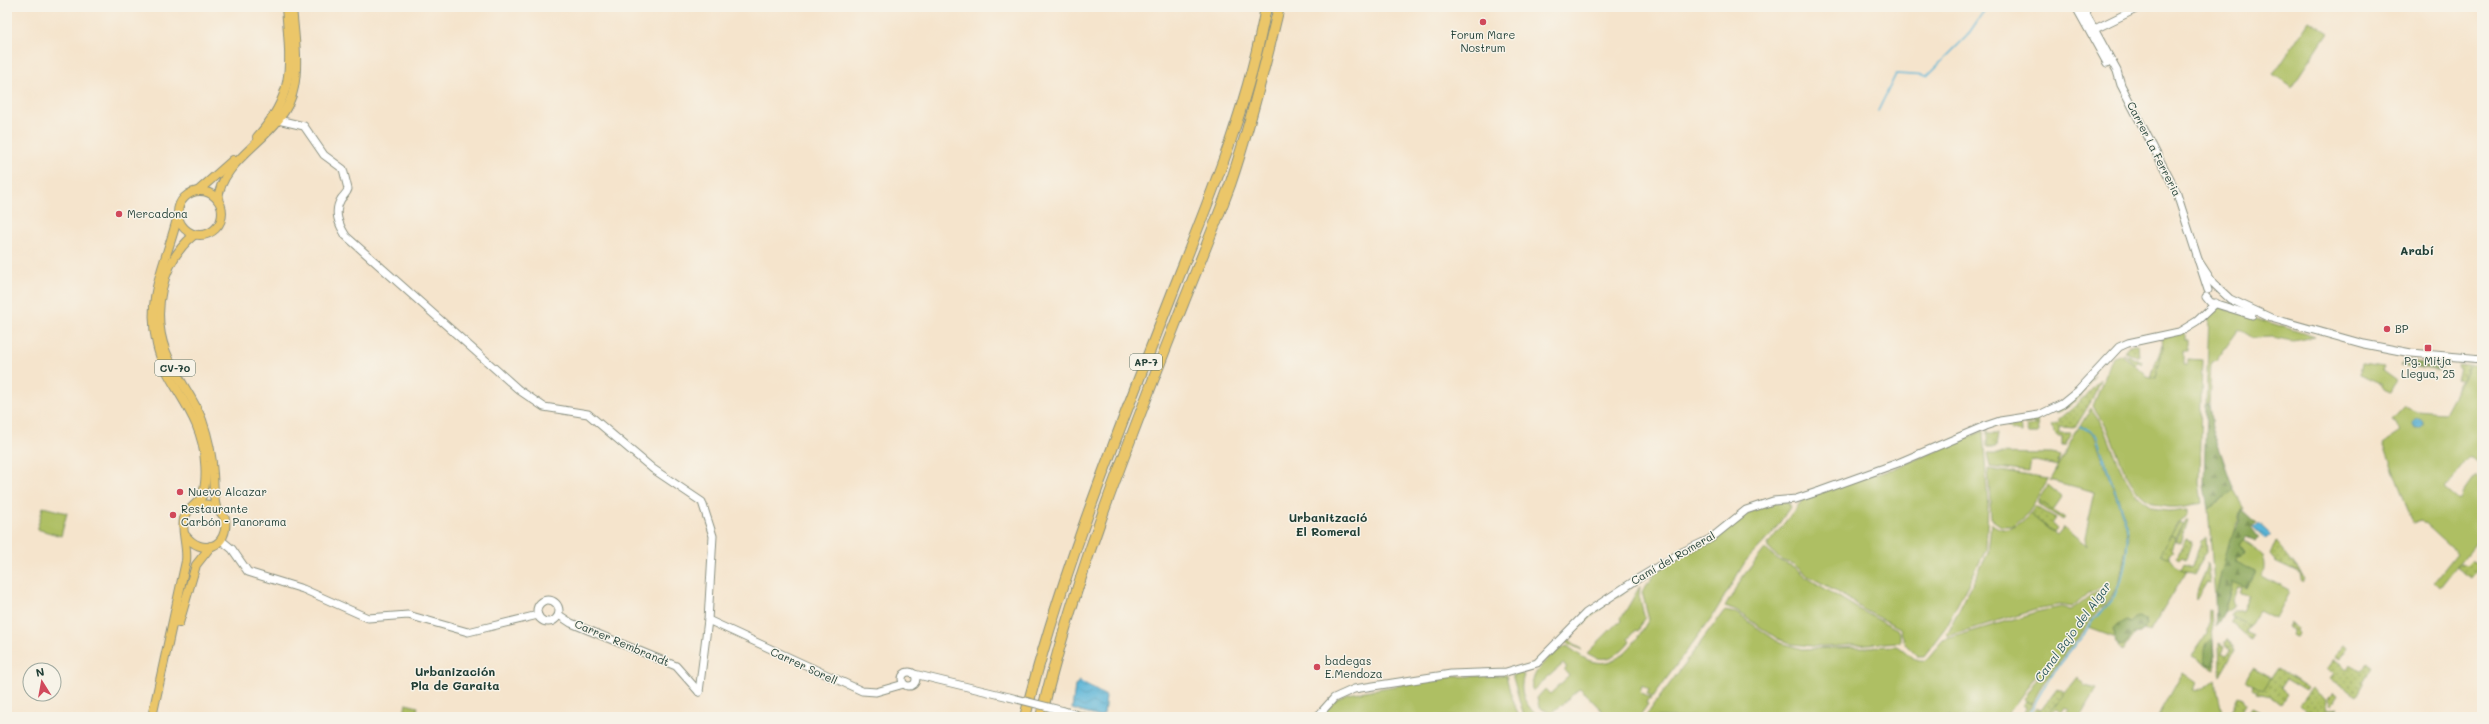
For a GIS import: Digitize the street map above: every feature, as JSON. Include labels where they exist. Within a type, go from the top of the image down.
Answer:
[{"type":"highway","name":"AP-7","points":[[1025,717],[1049,630],[1092,500],[1216,182],[1239,116],[1252,71],[1266,7]]},
{"type":"highway","name":"AP-7","points":[[1041,717],[1054,664],[1083,571],[1136,426],[1230,184],[1263,73],[1279,7]]},
{"type":"main road","name":"CV-70","points":[[152,717],[188,549],[184,534],[184,518],[190,509],[202,497],[206,462],[198,428],[157,346],[153,309],[159,276],[172,238],[180,203],[184,198],[198,191],[251,144],[279,108],[289,76],[290,59],[286,7]]},
{"type":"main road","points":[[178,215],[182,227],[194,234],[208,234],[219,225],[222,212],[218,200],[221,181],[234,164],[269,132],[278,120],[294,87],[292,7]]},
{"type":"main road","points":[[198,191],[205,192],[218,200]]},
{"type":"main road","name":"CV-70","points":[[194,234],[180,248],[171,263],[160,299],[159,318],[167,353],[193,400],[208,439],[216,507],[226,519],[226,527],[221,540]]},
{"type":"main road","points":[[190,509],[205,504],[216,507]]},
{"type":"main road","points":[[184,534],[191,543],[199,547],[212,546]]},
{"type":"main road","points":[[158,717],[189,586],[196,565],[212,546],[221,540]]},
{"type":"street","points":[[2078,8],[2083,13],[2090,27],[2096,29],[2140,7]]},
{"type":"street","name":"Carrer La Ferreria","points":[[2078,8],[2117,81],[2121,85]]},
{"type":"street","points":[[2096,29],[2094,33],[2107,57],[2107,62]]},
{"type":"street","name":"Carrer La Ferreria","points":[[2096,29],[2121,85],[2176,191],[2207,293],[2206,313]]},
{"type":"street","points":[[278,120],[304,126],[324,155],[343,169],[348,189],[338,205],[338,225],[351,241],[519,390],[544,407],[588,414],[653,469],[702,502],[712,530],[708,620]]},
{"type":"street","name":"Carrer La Ferreria","points":[[2198,260],[2220,290],[2240,305],[2271,318]]},
{"type":"street","points":[[2217,303],[2222,299],[2220,290],[2207,293],[2210,302],[2364,344],[2482,363]]},
{"type":"street","name":"Camí del Romeral","points":[[1317,717],[1334,698],[1354,689],[1451,674],[1506,672],[1537,663],[1586,613],[1638,578],[1682,552],[1710,539],[1746,510],[1773,501],[1796,499],[1820,491],[1898,463],[2000,421],[2039,415],[2062,404],[2073,396],[2119,347],[2128,343],[2179,332],[2206,313],[2217,303]]},
{"type":"street","points":[[2444,357],[2482,359]]},
{"type":"street","points":[[221,540],[232,548],[248,572],[302,589],[368,618],[408,615],[468,632],[538,615],[548,622],[556,619],[559,615],[558,604],[550,600],[539,604],[538,615]]},
{"type":"street","name":"Carrer Rembrandt","points":[[559,615],[571,623],[676,666],[699,692],[708,620]]},
{"type":"street","name":"Carrer Sorell","points":[[708,620],[862,691],[876,692],[904,684]]},
{"type":"street","points":[[931,678],[915,682],[909,686],[904,684],[902,678],[904,674],[908,672],[1085,717]]},
{"type":"street","points":[[914,674],[915,682]]},
{"type":"green space","points":[[2309,21],[2328,33],[2292,88],[2273,75]]},
{"type":"green space","points":[[2221,307],[2315,337],[2294,341],[2271,337],[2253,338],[2239,329],[2216,361],[2211,363],[2209,405],[2206,405],[2209,315],[2215,308]]},
{"type":"green space","points":[[2184,331],[2184,340],[2188,340],[2188,351],[2183,351],[2183,365],[2187,365],[2187,359],[2202,360],[2199,482],[2202,502],[2181,507],[2168,507],[2155,504],[2144,497],[2135,488],[2122,465],[2108,429],[2093,406],[2113,356],[2120,354],[2147,376],[2156,378],[2163,347],[2162,339]]},
{"type":"green space","points":[[2162,344],[2163,347],[2156,378],[2151,377]]},
{"type":"green space","points":[[2129,345],[2138,345],[2139,357],[2124,351]]},
{"type":"green space","points":[[2122,353],[2142,362],[2141,365],[2138,362],[2135,365]]},
{"type":"green space","points":[[2404,360],[2443,364],[2441,371],[2410,366],[2409,368],[2401,365]]},
{"type":"green space","points":[[2362,364],[2383,367],[2381,370],[2396,381],[2390,392],[2384,389],[2381,384],[2360,375]]},
{"type":"green space","points":[[2458,365],[2469,366],[2461,380],[2457,379],[2460,369],[2457,368]]},
{"type":"green space","points":[[2469,366],[2477,366],[2474,371],[2481,381],[2479,387],[2482,388],[2482,466],[2470,456],[2445,488],[2459,500],[2476,476],[2482,481],[2482,535],[2440,588],[2434,582],[2457,553],[2421,520],[2413,523],[2383,443],[2401,431],[2392,420],[2405,406],[2417,411],[2444,413]]},
{"type":"green space","points":[[2095,375],[2080,397],[2057,414],[2056,410]]},
{"type":"green space","points":[[2100,379],[2093,398],[2075,428],[2060,427],[2060,433],[2072,433],[2065,446],[2062,446],[2062,436],[2057,436],[2051,426],[2059,423],[2059,419],[2083,398]]},
{"type":"green space","points":[[2206,405],[2209,405],[2212,427],[2234,491],[2208,508],[2204,486]]},
{"type":"green space","points":[[2091,408],[2105,429],[2127,481],[2144,502],[2155,508],[2168,511],[2187,509],[2187,515],[2177,523],[2161,554],[2170,558],[2176,566],[2187,571],[2149,633],[2126,621],[2137,630],[2122,652],[2118,647],[2124,641],[2089,628],[2120,586],[2129,536],[2128,527],[2096,434],[2089,429],[2080,426]]},
{"type":"green space","points":[[2037,418],[2038,434],[2028,434],[2026,427],[2036,425],[2035,423],[2024,424],[2023,420]]},
{"type":"green space","points":[[2020,420],[2021,433],[2011,431],[2007,425],[2008,422]]},
{"type":"green space","points":[[2079,427],[2087,429],[2094,434],[2126,526],[2127,540],[2119,586],[2044,681],[2033,702],[2030,701],[2029,703],[2023,699],[2037,678],[2040,678],[2036,675],[2006,717],[1645,717],[1724,611],[1736,613],[1780,643],[1803,649],[1897,646],[1913,658],[1925,661],[1943,640],[2037,612],[2061,607],[2071,610],[2092,594],[2106,590],[2109,585],[2088,593],[2072,607],[2059,605],[2035,609],[1949,636],[1947,634],[1988,553],[1991,523],[2002,529],[2012,528],[2030,514],[2057,536],[2064,528],[2086,546],[2085,537],[2095,492],[2050,480]]},
{"type":"green space","points":[[1987,428],[1988,433],[1998,433],[1996,447],[1987,447]]},
{"type":"green space","points":[[1983,431],[1988,506],[1986,550],[1945,628],[1924,656],[1917,656],[1905,644],[1900,628],[1864,610],[1833,589],[1808,576],[1793,564],[1781,560],[1769,549],[1768,544],[1803,499],[1861,477],[1893,469]]},
{"type":"green space","points":[[1987,453],[2051,454],[2060,456],[2057,466],[2031,460],[2029,472],[1990,467]]},
{"type":"green space","points":[[1988,469],[2048,479],[2029,512],[2014,526],[2001,526],[1991,519]]},
{"type":"green space","points":[[2048,485],[2062,497],[2053,510],[2038,500]]},
{"type":"green space","points":[[2234,491],[2244,509],[2241,509],[2237,525],[2235,527],[2215,597],[2208,508]]},
{"type":"green space","points":[[2038,500],[2065,518],[2063,520],[2038,504]]},
{"type":"green space","points":[[1788,501],[1790,507],[1772,534],[1745,562],[1714,614],[1653,697],[1647,693],[1649,689],[1642,685],[1640,692],[1652,698],[1648,699],[1646,703],[1648,704],[1639,717],[1608,717],[1580,688],[1551,714],[1539,707],[1537,698],[1545,689],[1550,694],[1569,676],[1564,670],[1567,667],[1563,664],[1532,691],[1534,677],[1538,670],[1555,652],[1567,646],[1588,660],[1601,663],[1618,657],[1633,644],[1649,619],[1642,592],[1657,570],[1715,540],[1750,512],[1769,504]]},
{"type":"green space","points":[[2035,506],[2056,518],[2052,524],[2057,529],[2054,533],[2030,514]]},
{"type":"green space","points":[[43,507],[67,513],[61,536],[37,529]]},
{"type":"green space","points":[[2241,509],[2256,523],[2251,528],[2259,539],[2255,542],[2247,537],[2239,543],[2244,552],[2241,557],[2236,559],[2236,563],[2255,572],[2247,588],[2233,582],[2224,612],[2216,627],[2215,597],[2230,539],[2239,523]]},
{"type":"green space","points":[[2186,520],[2188,520],[2181,543],[2176,541]]},
{"type":"green space","points":[[2179,522],[2184,524],[2176,538],[2171,535]]},
{"type":"green space","points":[[2170,535],[2176,538],[2172,549],[2174,551],[2170,553],[2170,558],[2161,554]]},
{"type":"green space","points":[[2206,538],[2207,552],[2194,574],[2182,569],[2185,563],[2193,566],[2201,541]]},
{"type":"green space","points":[[2186,539],[2192,541],[2186,559],[2182,557],[2180,559],[2177,557]]},
{"type":"green space","points":[[2242,539],[2257,550],[2263,559],[2264,569],[2262,576],[2290,591],[2276,618],[2259,610],[2249,626],[2230,615],[2232,611],[2242,611],[2249,595],[2240,593],[2242,588],[2238,587],[2232,599],[2234,606],[2224,612],[2233,581],[2254,572],[2236,564],[2239,543]]},
{"type":"green space","points":[[2276,541],[2305,578],[2302,582],[2300,573],[2275,561],[2270,555]]},
{"type":"green space","points":[[1765,549],[1780,561],[1794,567],[1806,577],[1860,610],[1897,629],[1900,633],[1900,642],[1821,647],[1792,644],[1778,639],[1736,611],[1725,607],[1744,575]]},
{"type":"green space","points":[[2472,560],[2481,566],[2472,578],[2457,567],[2462,563],[2467,565]]},
{"type":"green space","points":[[2207,563],[2210,583],[2207,582],[2196,600],[2196,592]]},
{"type":"green space","points":[[1638,583],[1606,604],[1567,638],[1582,650],[1561,640],[1586,615]]},
{"type":"green space","points":[[1640,586],[1639,596],[1645,618],[1638,631],[1635,630],[1628,639],[1630,641],[1616,655],[1600,658],[1594,657],[1587,653],[1618,622],[1620,623],[1622,621],[1621,619]]},
{"type":"green space","points":[[2209,609],[2211,610],[2215,669],[2192,657],[2208,634]]},
{"type":"green space","points":[[2141,616],[2146,619],[2147,626],[2139,633],[2132,634],[2124,646],[2118,645],[2113,630],[2126,620],[2130,622],[2135,617]]},
{"type":"green space","points":[[2232,617],[2249,626],[2246,632],[2253,636],[2251,640],[2230,621]]},
{"type":"green space","points":[[2290,623],[2297,628],[2296,631],[2298,633],[2296,638],[2291,635],[2293,630],[2288,627]]},
{"type":"green space","points":[[2212,639],[2213,666],[2206,663],[2205,656],[2207,644]]},
{"type":"green space","points":[[2228,639],[2235,650],[2220,676],[2219,643],[2225,646],[2222,654],[2227,656],[2231,650],[2225,643]]},
{"type":"green space","points":[[2344,645],[2348,647],[2339,660],[2334,657]]},
{"type":"green space","points":[[2333,660],[2347,670],[2350,665],[2361,671],[2368,662],[2372,667],[2356,696],[2331,679],[2335,674],[2327,668]]},
{"type":"green space","points":[[2253,668],[2271,678],[2263,691],[2246,681]]},
{"type":"green space","points":[[2278,668],[2308,688],[2306,691],[2286,679],[2280,688],[2287,695],[2281,704],[2271,696],[2256,693],[2257,691],[2251,689],[2253,685],[2263,690]]},
{"type":"green space","points":[[2183,672],[2197,682],[2193,690],[2204,689],[2215,680],[2223,717],[2158,717]]},
{"type":"green space","points":[[1520,673],[1524,675],[1522,682],[1522,693],[1526,703],[1538,717],[1524,717],[1512,674]]},
{"type":"green space","points":[[1506,675],[1510,692],[1519,717],[1320,717],[1337,699],[1348,694],[1447,677]]},
{"type":"green space","points":[[2077,677],[2085,686],[2097,689],[2080,717],[2064,717],[2069,710],[2065,707],[2062,712],[2057,708],[2047,717],[2046,716]]},
{"type":"green space","points":[[2312,688],[2326,700],[2328,710],[2338,708],[2328,717],[2304,710],[2299,705]]},
{"type":"green space","points":[[2057,689],[2065,693],[2045,717],[2031,717],[2036,707],[2041,710]]},
{"type":"green space","points":[[2333,693],[2337,696],[2331,706],[2327,699]]},
{"type":"green space","points":[[2238,696],[2243,698],[2246,704],[2240,715],[2243,717],[2228,717]]},
{"type":"green space","points":[[2025,701],[2033,702],[2025,717],[2022,717],[2026,708],[2023,705]]},
{"type":"green space","points":[[406,704],[418,707],[415,717],[403,717]]},
{"type":"green space","points":[[2252,708],[2260,712],[2257,717],[2247,717]]},
{"type":"green space","points":[[1048,710],[1073,717],[1046,717]]},
{"type":"water","points":[[2416,419],[2420,419],[2422,420],[2422,428],[2416,429],[2413,426],[2413,422]]},
{"type":"water","points":[[2258,523],[2271,535],[2266,540],[2253,528]]},
{"type":"water","points":[[1079,681],[1106,696],[1104,714],[1099,717],[1072,709],[1075,686]]},
{"type":"waterway","name":"Canal Bajo del Algar","points":[[1878,111],[1896,74],[1927,76],[1967,36],[1984,11],[1990,7]]},
{"type":"waterway","name":"Canal Bajo del Algar","points":[[2027,717],[2049,678],[2116,594],[2122,579],[2126,561],[2127,527],[2096,435],[2089,429],[2080,427]]},
{"type":"place","name":"Forum Mare Nostrum","points":[[1483,22]]},
{"type":"place","name":"Mercadona","points":[[119,214]]},
{"type":"place","name":"BP","points":[[2387,329]]},
{"type":"place","name":"Pg. Mitja Llegua, 25","points":[[2428,348]]},
{"type":"place","name":"Nuevo Alcazar","points":[[180,492]]},
{"type":"place","name":"Restaurante Carbón - Panorama","points":[[173,515]]},
{"type":"place","name":"badegas E.Mendoza","points":[[1317,667]]},
{"type":"district","name":"Arabí","points":[[2417,251]]},
{"type":"district","name":"Urbanització El Romeral","points":[[1328,525]]},
{"type":"district","name":"Urbanización Pla de Garaita","points":[[455,679]]}]
